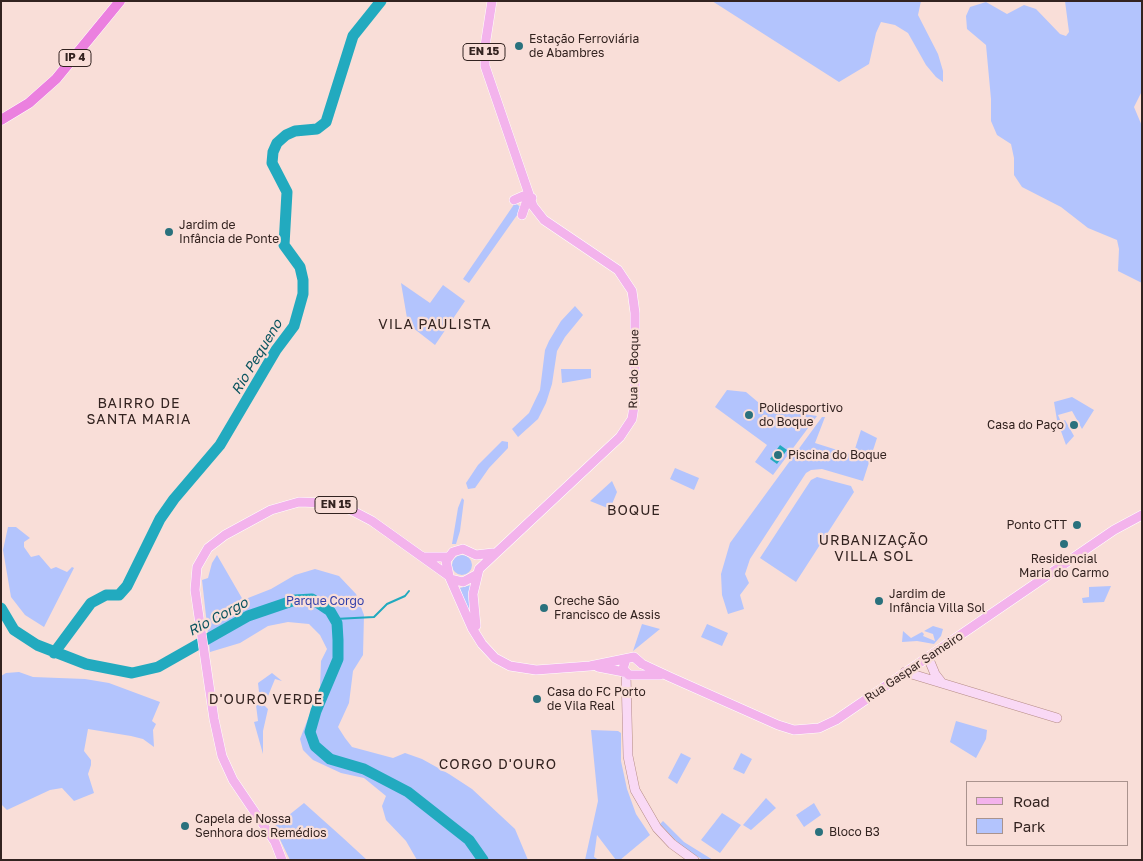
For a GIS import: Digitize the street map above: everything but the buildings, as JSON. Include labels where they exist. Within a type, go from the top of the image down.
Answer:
[{"type":"highway","name":"IP 4","points":[[1,120],[20,106],[63,65],[113,1]]},
{"type":"highway","name":"IP 4","points":[[1,115],[38,96],[64,71],[120,1]]},
{"type":"main road","name":"Rua do Boque","points":[[492,1],[484,59],[497,102],[541,214]]},
{"type":"main road","name":"Rua do Boque","points":[[495,552],[617,441],[628,426],[634,411],[635,313],[632,291],[625,279],[615,268],[541,214],[529,196],[514,147]]},
{"type":"main road","points":[[522,176],[514,200],[529,196]]},
{"type":"main road","points":[[529,183],[529,196],[522,215],[527,212],[541,214]]},
{"type":"main road","name":"EN 15","points":[[282,860],[273,838],[233,780],[224,762],[216,731],[196,602],[195,580],[201,558],[216,540],[271,510],[299,502],[325,503],[350,510],[372,521],[450,577]]},
{"type":"main road","name":"Rua Gaspar Sameiro","points":[[642,664],[778,726],[798,730],[818,728],[833,722],[1114,530],[1142,514]]},
{"type":"main road","points":[[495,552],[488,555],[476,555],[462,549],[453,552],[448,557],[446,566],[471,626],[491,654],[514,667],[536,670],[590,666],[634,657],[642,664],[642,669],[632,683],[627,701]]},
{"type":"main road","name":"EN 15","points":[[478,572],[495,552]]},
{"type":"main road","points":[[476,555],[478,572],[473,603],[477,634]]},
{"type":"main road","points":[[424,557],[448,557]]},
{"type":"main road","points":[[450,577],[463,582],[478,572]]},
{"type":"main road","points":[[928,657],[934,674],[942,684]]},
{"type":"main road","points":[[626,659],[623,666],[627,701],[628,756],[631,777],[638,798],[661,834],[694,860]]},
{"type":"main road","points":[[590,666],[632,676],[639,674],[670,677]]},
{"type":"main road","points":[[905,672],[1057,718]]},
{"type":"green space","points":[[712,1],[921,1],[918,15],[938,54],[943,71],[943,82],[926,65],[908,33],[895,25],[881,22],[876,33],[869,64],[839,82]]},
{"type":"green space","points":[[1065,1],[1142,1],[1142,91],[1134,107],[1142,126],[1142,283],[1118,271],[1119,249],[1117,240],[1088,228],[1061,207],[1022,187],[1014,175],[1014,158],[1011,144],[997,135],[991,121],[986,45],[967,29],[966,16],[970,7],[986,2],[1007,14],[1024,5],[1036,9],[1060,34],[1066,36],[1069,32]]},
{"type":"green space","points":[[515,203],[522,208],[469,283],[463,279]]},
{"type":"green space","points":[[401,283],[430,303],[443,285],[465,301],[435,345],[408,324]]},
{"type":"green space","points":[[575,306],[583,315],[565,337],[557,351],[552,384],[546,403],[538,419],[518,437],[512,429],[529,413],[540,390],[545,350],[561,321]]},
{"type":"green space","points":[[561,369],[591,369],[591,378],[562,383]]},
{"type":"green space","points":[[727,390],[746,392],[765,408],[817,416],[773,475],[755,462],[767,445],[715,407]]},
{"type":"green space","points":[[1072,397],[1094,410],[1082,429],[1072,411],[1058,415],[1061,422],[1065,420],[1074,436],[1066,445],[1057,420],[1054,402]]},
{"type":"green space","points":[[822,417],[825,417],[815,443],[853,455],[861,430],[877,438],[863,481],[822,469],[811,470],[806,473],[750,559],[745,574],[749,583],[740,595],[744,609],[728,614],[722,595],[721,574],[730,543]]},
{"type":"green space","points":[[502,441],[508,442],[508,448],[489,468],[475,488],[468,489],[466,483],[478,465]]},
{"type":"green space","points":[[675,468],[699,478],[694,490],[670,479]]},
{"type":"green space","points":[[817,477],[851,486],[854,492],[796,582],[760,558],[811,480]]},
{"type":"green space","points":[[612,481],[617,492],[610,509],[590,501]]},
{"type":"green space","points":[[462,498],[464,500],[460,531],[456,544],[452,544],[458,508]]},
{"type":"green space","points":[[8,527],[16,527],[30,538],[24,542],[24,547],[31,557],[39,555],[51,569],[56,567],[67,572],[72,567],[74,568],[44,627],[25,615],[11,597],[3,550]]},
{"type":"green space","name":"Parque Corgo","points":[[217,555],[243,600],[271,589],[295,575],[315,569],[339,576],[356,594],[364,615],[363,655],[353,671],[349,703],[338,727],[345,738],[352,747],[393,758],[405,753],[422,759],[472,789],[515,829],[528,860],[417,860],[406,841],[386,820],[382,806],[386,796],[364,778],[341,773],[313,760],[303,750],[300,739],[320,688],[321,661],[327,649],[320,635],[309,624],[288,622],[268,626],[240,643],[210,652],[202,580],[208,578],[212,563]]},
{"type":"green space","points":[[462,555],[469,558],[472,565],[469,572],[462,575],[455,572],[452,565],[455,558]]},
{"type":"green space","points":[[471,585],[469,603],[471,619],[460,588]]},
{"type":"green space","points":[[1111,586],[1104,602],[1083,603],[1082,598],[1089,597],[1089,587]]},
{"type":"green space","points":[[642,624],[660,629],[633,651]]},
{"type":"green space","points":[[707,624],[728,633],[722,646],[701,637]]},
{"type":"green space","points":[[933,626],[943,629],[941,636],[934,644],[917,641],[902,642],[903,631],[911,638],[922,632],[923,636],[935,641],[933,634],[924,631]]},
{"type":"green space","points":[[19,672],[33,677],[85,679],[109,683],[160,702],[152,721],[156,724],[153,730],[154,747],[143,739],[88,729],[84,751],[91,760],[88,774],[94,793],[74,801],[62,788],[50,790],[7,810],[1,804],[1,676],[6,673]]},
{"type":"green space","points":[[272,673],[282,681],[275,679],[268,696],[259,692],[258,683]]},
{"type":"green space","points":[[263,704],[268,709],[263,731],[263,754],[254,722],[258,721],[256,705]]},
{"type":"green space","points":[[956,721],[987,730],[986,739],[976,758],[950,742]]},
{"type":"green space","points":[[591,730],[618,731],[621,733],[621,761],[627,789],[636,814],[650,835],[620,860],[616,860],[597,835],[594,857],[599,860],[585,860],[598,801]]},
{"type":"green space","points":[[681,753],[691,758],[677,784],[668,778]]},
{"type":"green space","points":[[741,753],[752,759],[744,774],[733,769]]},
{"type":"green space","points":[[766,798],[776,808],[751,830],[743,825]]},
{"type":"green space","points":[[304,803],[367,860],[290,860],[274,827]]},
{"type":"green space","points":[[814,803],[821,815],[804,827],[796,815]]},
{"type":"green space","points":[[722,813],[741,825],[720,853],[701,840]]},
{"type":"green space","points":[[663,821],[684,842],[713,860],[703,860],[681,846],[660,824]]},
{"type":"shaded area","name":"Piscina do Boque","points":[[780,445],[787,450],[777,464],[770,459]]},
{"type":"waterway","name":"Rio Pequeno","points":[[54,653],[91,603],[106,595],[119,595],[127,586],[160,519],[174,499],[220,445],[276,350],[294,326],[303,294],[303,280],[300,267],[284,245],[287,192],[272,163],[273,152],[277,143],[286,135],[295,131],[317,129],[326,122],[353,36],[381,1]]},
{"type":"waterway","points":[[335,619],[374,617],[387,604],[405,596],[409,591]]},
{"type":"waterway","name":"Rio Corgo","points":[[1,608],[14,630],[37,645],[86,664],[132,673],[158,667],[248,616],[295,600],[312,599],[330,611],[337,623],[338,640],[338,659],[316,711],[310,732],[315,746],[330,759],[364,769],[408,792],[469,840],[483,860]]},
{"type":"place","name":"Estação Ferroviária de Abambres","points":[[519,46]]},
{"type":"place","name":"Jardim de Infância de Ponte","points":[[169,232]]},
{"type":"place","name":"Polidesportivo do Boque","points":[[749,415]]},
{"type":"place","name":"Casa do Paço","points":[[1074,425]]},
{"type":"place","name":"Piscina do Boque","points":[[778,455]]},
{"type":"place","name":"Ponto CTT","points":[[1077,525]]},
{"type":"place","name":"Residencial Maria do Carmo","points":[[1064,544]]},
{"type":"place","name":"Jardim de Infância Villa Sol","points":[[879,601]]},
{"type":"place","name":"Creche São Francisco de Assis","points":[[544,608]]},
{"type":"place","name":"Casa do FC Porto de Vila Real","points":[[537,699]]},
{"type":"place","name":"Capela de Nossa Senhora dos Remédios","points":[[185,826]]},
{"type":"place","name":"Bloco B3","points":[[819,832]]},
{"type":"district","name":"VILA PAULISTA","points":[[435,325]]},
{"type":"district","name":"BAIRRO DE SANTA MARIA","points":[[139,412]]},
{"type":"district","name":"BOQUE","points":[[634,511]]},
{"type":"district","name":"URBANIZAÇÃO VILLA SOL","points":[[874,550]]},
{"type":"district","name":"D'OURO VERDE","points":[[266,700]]},
{"type":"district","name":"CORGO D'OURO","points":[[498,765]]}]
